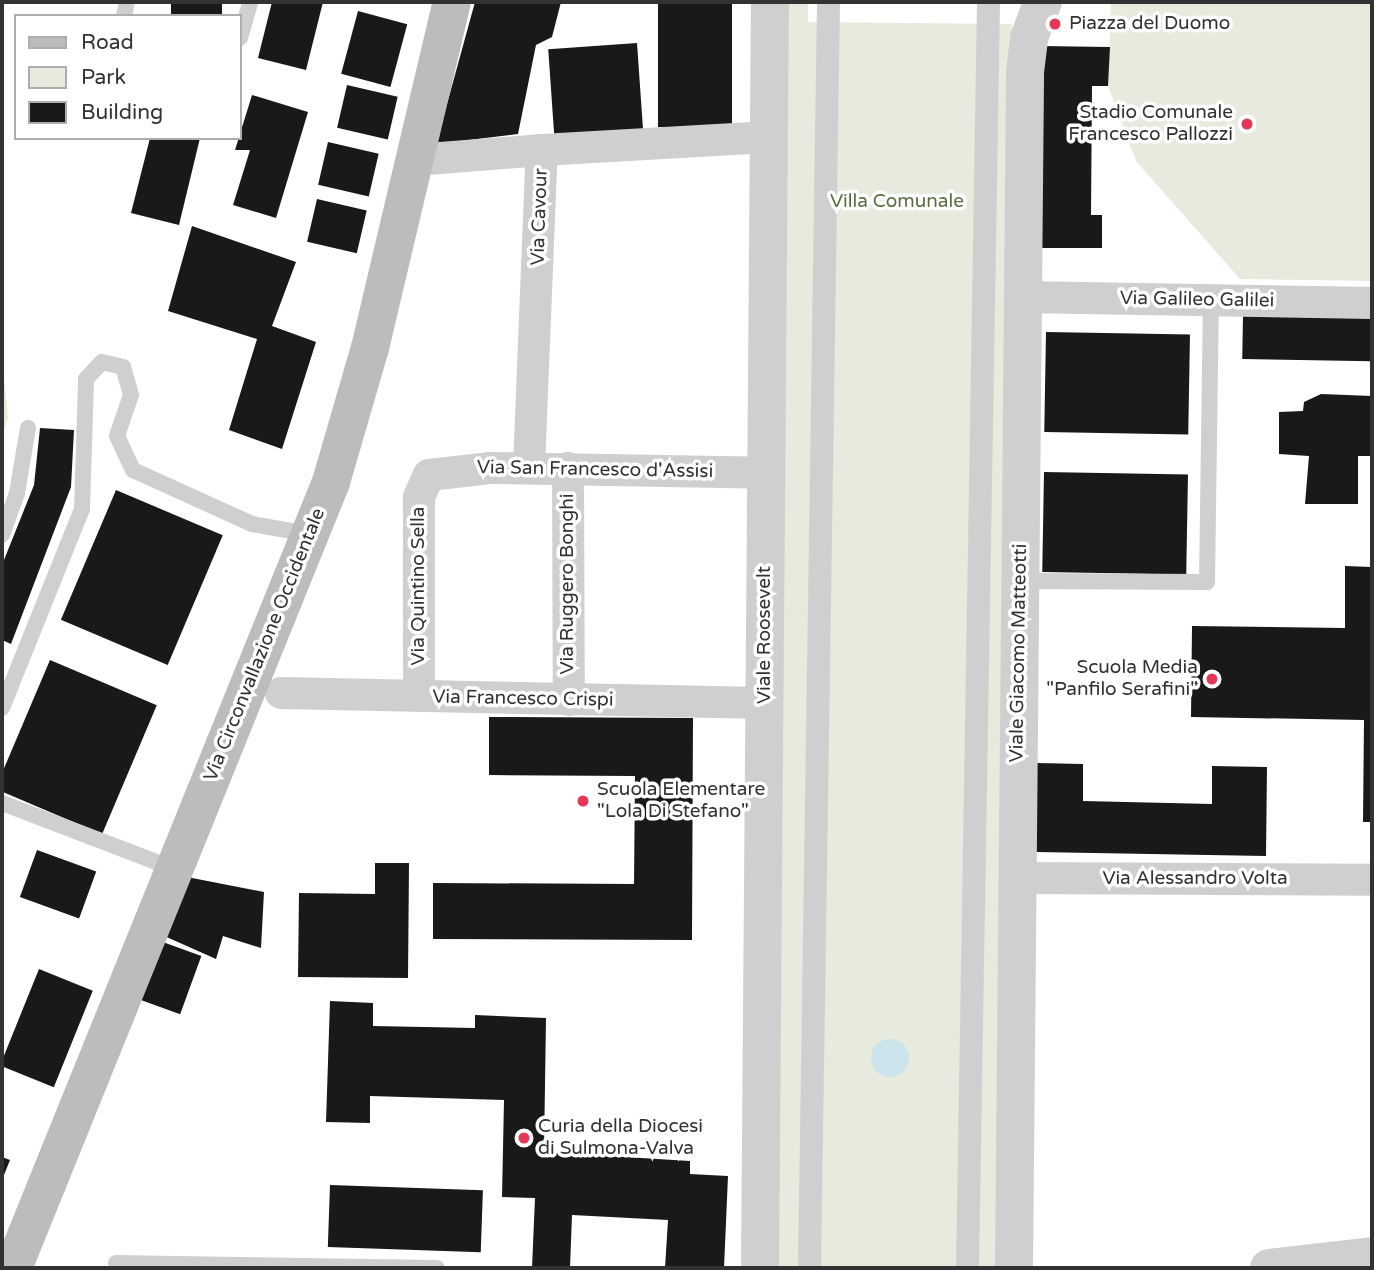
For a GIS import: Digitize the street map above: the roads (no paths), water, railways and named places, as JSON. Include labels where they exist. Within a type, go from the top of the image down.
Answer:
[{"type":"main road","name":"Via Circonvallazione Occidentale","points":[[13,1268],[172,868],[312,534],[349,426],[452,2]]},
{"type":"street","name":"Viale Roosevelt","points":[[760,1268],[770,2]]},
{"type":"street","points":[[809,1268],[828,2]]},
{"type":"street","points":[[967,1268],[988,2]]},
{"type":"street","name":"Viale Giacomo Matteotti","points":[[1014,1268],[1023,298],[1029,38],[1043,2]]},
{"type":"street","name":"Via Cavour","points":[[529,467],[542,150],[769,137]]},
{"type":"street","points":[[415,160],[542,150]]},
{"type":"street","name":"Via Galileo Galilei","points":[[1023,298],[1372,303]]},
{"type":"street","name":"Via San Francesco d'Assisi","points":[[425,478],[457,469],[529,467],[766,472]]},
{"type":"street","name":"Via Ruggero Bonghi","points":[[568,468],[569,699]]},
{"type":"street","name":"Via Quintino Sella","points":[[419,696],[419,497],[425,478]]},
{"type":"street","name":"Via Francesco Crispi","points":[[281,693],[764,703]]},
{"type":"street","name":"Via Alessandro Volta","points":[[1017,878],[1372,880]]},
{"type":"street","points":[[1269,1268],[1356,1261]]},
{"type":"lane","points":[[242,31],[250,2]]},
{"type":"lane","points":[[1020,581],[1207,582],[1211,300]]},
{"type":"lane","points":[[2,708],[82,509],[86,379],[102,362],[123,367],[131,395],[117,436],[133,470],[252,524],[312,534]]},
{"type":"lane","points":[[2,535],[17,493],[28,428]]},
{"type":"lane","points":[[2,803],[172,868]]},
{"type":"lane","points":[[116,1263],[437,1268]]},
{"type":"water","points":[[890,1039],[903,1045],[909,1058],[903,1071],[890,1077],[877,1071],[871,1058],[877,1045]]},
{"type":"place","name":"Piazza del Duomo","points":[[1055,24]]},
{"type":"place","name":"Stadio Comunale Francesco Pallozzi","points":[[1247,124]]},
{"type":"place","name":"Scuola Media \"Panfilo Serafini\"","points":[[1212,679]]},
{"type":"place","name":"Scuola Elementare \"Lola Di Stefano\"","points":[[583,801]]},
{"type":"place","name":"Curia della Diocesi di Sulmona-Valva","points":[[524,1138]]},
{"type":"park label","name":"Villa Comunale","points":[[897,202]]}]
